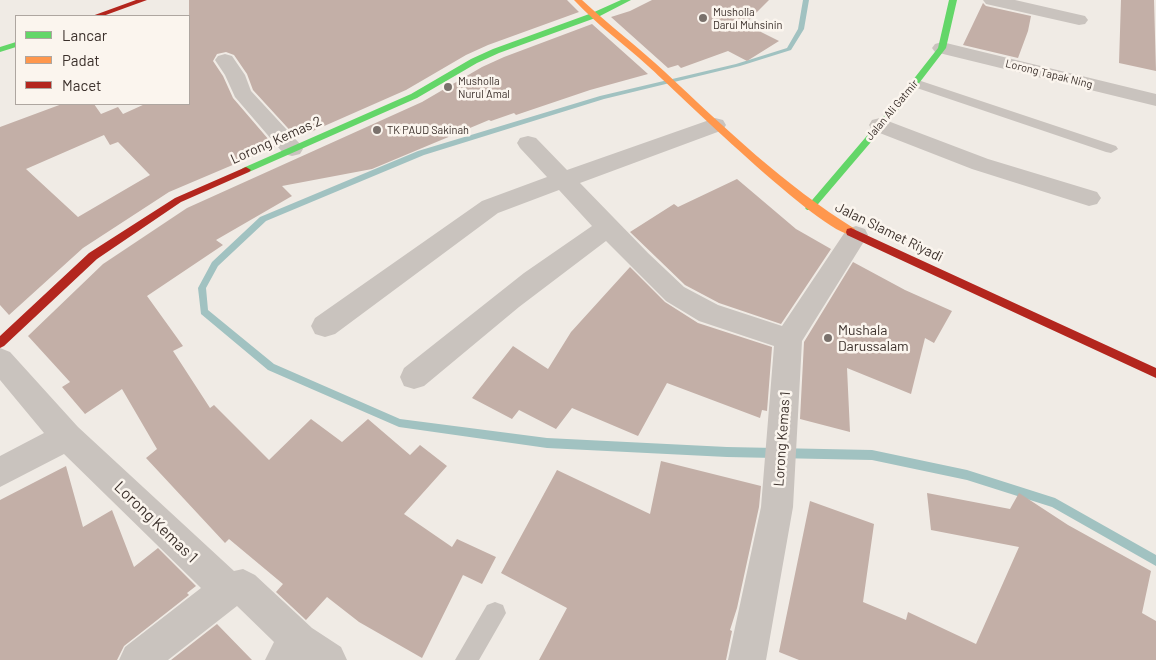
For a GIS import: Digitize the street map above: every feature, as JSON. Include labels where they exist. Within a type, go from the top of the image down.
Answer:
[{"type":"street","points":[[99,15],[143,0]]},
{"type":"street","name":"Jalan Slamet Riyadi","points":[[578,0],[659,71],[757,165],[810,208],[856,235],[1156,373]]},
{"type":"street","name":"Lorong Kemas 2","points":[[0,343],[93,256],[178,200],[414,96],[474,61],[496,51],[595,15],[627,0]]},
{"type":"street","name":"Jalan Ali Gatmir","points":[[810,208],[942,48],[953,0]]},
{"type":"street","points":[[992,0],[1079,20]]},
{"type":"street","points":[[0,50],[15,44]]},
{"type":"street","name":"Lorong Tapak Ning","points":[[942,48],[1156,100]]},
{"type":"street","points":[[226,60],[242,93],[292,149]]},
{"type":"street","points":[[325,326],[490,208],[715,125]]},
{"type":"street","points":[[880,125],[980,164],[1089,198]]},
{"type":"street","points":[[528,143],[674,294],[709,313],[788,339]]},
{"type":"street","points":[[414,376],[504,302],[574,250],[609,228]]},
{"type":"street","name":"Lorong Kemas 1","points":[[747,660],[777,507],[788,339],[856,235]]},
{"type":"street","name":"Lorong Kemas 1","points":[[0,360],[67,437],[228,590]]},
{"type":"street","points":[[0,472],[67,437]]},
{"type":"street","points":[[138,660],[228,590],[243,587],[304,654]]},
{"type":"lane","points":[[915,83],[1111,149]]},
{"type":"lane","points":[[466,660],[496,613]]},
{"type":"building","points":[[189,0],[567,0],[579,12],[488,45],[466,55],[406,90],[297,138],[253,90],[247,74],[234,55],[226,52],[217,54],[213,61],[223,76],[233,98],[275,147],[169,192],[83,248],[9,315],[0,305],[0,127],[59,105],[95,105],[101,114],[118,107],[123,114],[143,105],[190,105]],"holes":[[[104,135],[110,145],[118,142],[150,175],[78,217],[26,169]]]},
{"type":"building","points":[[652,0],[769,0],[745,24],[779,41],[747,61],[728,51],[681,68],[678,65],[668,68],[611,17],[630,11]]},
{"type":"building","points":[[1121,0],[1154,0],[1156,71],[1119,63]]},
{"type":"building","points":[[983,3],[986,6],[1031,16],[1028,31],[1018,58],[963,45]]},
{"type":"building","points":[[592,24],[648,74],[590,90],[516,115],[514,113],[491,121],[489,120],[372,169],[282,186],[292,196],[216,240],[223,245],[147,296],[183,346],[173,351],[210,408],[214,405],[269,460],[311,419],[342,442],[368,419],[410,455],[420,445],[447,466],[404,514],[452,547],[457,539],[496,557],[482,584],[463,575],[422,658],[359,622],[327,597],[306,620],[276,592],[283,584],[229,539],[225,543],[146,458],[157,449],[122,389],[85,414],[62,387],[70,382],[28,336],[103,264],[187,208],[422,102],[482,67],[504,57]]},
{"type":"building","points":[[737,179],[796,229],[831,249],[781,324],[719,303],[685,285],[630,232],[674,204],[678,207]]},
{"type":"building","points":[[853,262],[905,290],[952,311],[934,343],[925,338],[911,394],[847,368],[850,432],[800,419],[804,342]]},
{"type":"building","points":[[630,267],[665,302],[698,323],[772,347],[767,411],[762,410],[760,418],[667,383],[638,436],[572,408],[556,429],[519,410],[512,419],[472,398],[513,346],[548,369],[571,332]]},
{"type":"building","points":[[661,461],[761,486],[759,507],[737,608],[730,630],[732,631],[726,660],[539,660],[567,608],[501,573],[557,470],[650,514]]},
{"type":"building","points":[[66,466],[83,527],[112,510],[134,567],[158,548],[196,586],[187,593],[189,595],[124,646],[117,660],[0,660],[0,500]]},
{"type":"building","points":[[927,493],[1010,509],[1019,493],[1068,525],[1151,571],[1142,613],[1156,621],[1156,660],[799,660],[779,652],[810,501],[874,524],[863,602],[906,620],[908,612],[976,644],[1019,547],[931,530]]},
{"type":"building","points":[[217,624],[252,660],[171,660]]},
{"type":"waterway","points":[[806,0],[801,29],[789,49],[738,65],[602,97],[421,153],[263,219],[215,264],[202,288],[204,312],[271,367],[399,423],[547,443],[727,452],[872,455],[967,475],[1055,503],[1156,561]]},
{"type":"traffic: fast","points":[[246,170],[414,96],[474,61],[496,51],[595,15],[627,0]]},
{"type":"traffic: fast","points":[[810,208],[897,106],[942,48],[953,0]]},
{"type":"traffic: fast","points":[[0,50],[15,44]]},
{"type":"traffic: slow","points":[[578,0],[775,178],[851,232]]},
{"type":"traffic: jam","points":[[99,15],[143,0]]},
{"type":"traffic: jam","points":[[0,343],[93,256],[178,200],[246,170]]},
{"type":"traffic: jam","points":[[851,232],[1156,373]]},
{"type":"place","name":"Musholla Darul Muhsinin","points":[[703,18]]},
{"type":"place","name":"Musholla Nurul Amal","points":[[448,87]]},
{"type":"place","name":"TK PAUD Sakinah","points":[[377,130]]},
{"type":"place","name":"Mushala Darussalam","points":[[828,338]]}]
